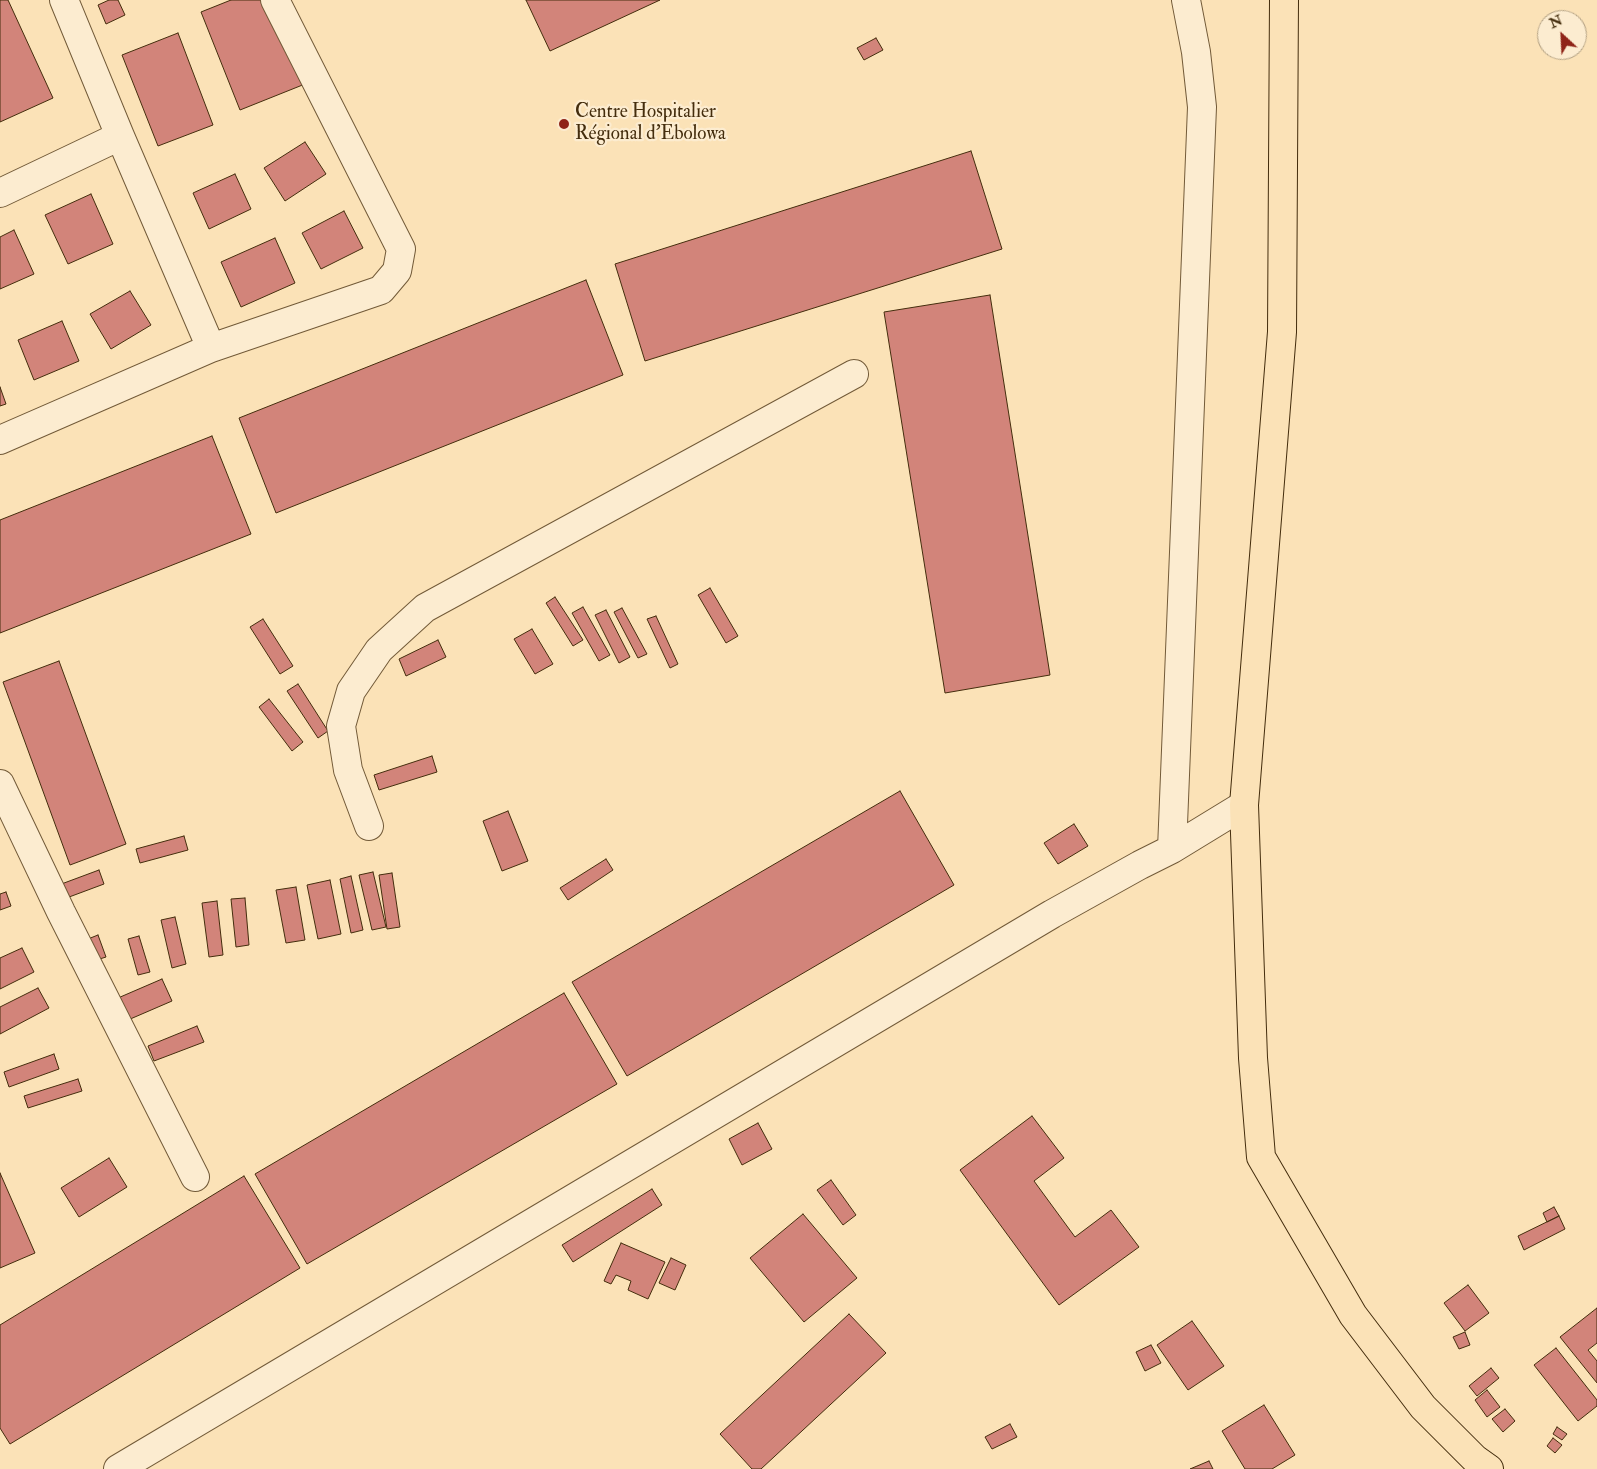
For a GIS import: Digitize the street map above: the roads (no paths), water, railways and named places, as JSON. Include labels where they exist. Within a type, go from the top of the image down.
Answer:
[{"type":"main road","points":[[1284,0],[1282,332],[1244,805],[1252,1058],[1261,1157],[1353,1315],[1423,1408],[1474,1459],[1489,1469]]},
{"type":"street","points":[[64,0],[211,348]]},
{"type":"street","points":[[0,440],[211,348],[381,290],[397,271],[401,250],[275,0]]},
{"type":"street","points":[[1172,849],[1202,107],[1196,52],[1186,0]]},
{"type":"street","points":[[0,193],[120,136]]},
{"type":"street","points":[[369,826],[348,770],[341,726],[350,690],[379,650],[425,608],[854,374]]},
{"type":"street","points":[[0,784],[65,921],[194,1177]]},
{"type":"street","points":[[118,1469],[1052,914],[1172,849],[1244,805]]},
{"type":"place","name":"Centre Hospitalier Régional d'Ebolowa","points":[[564,124]]}]
